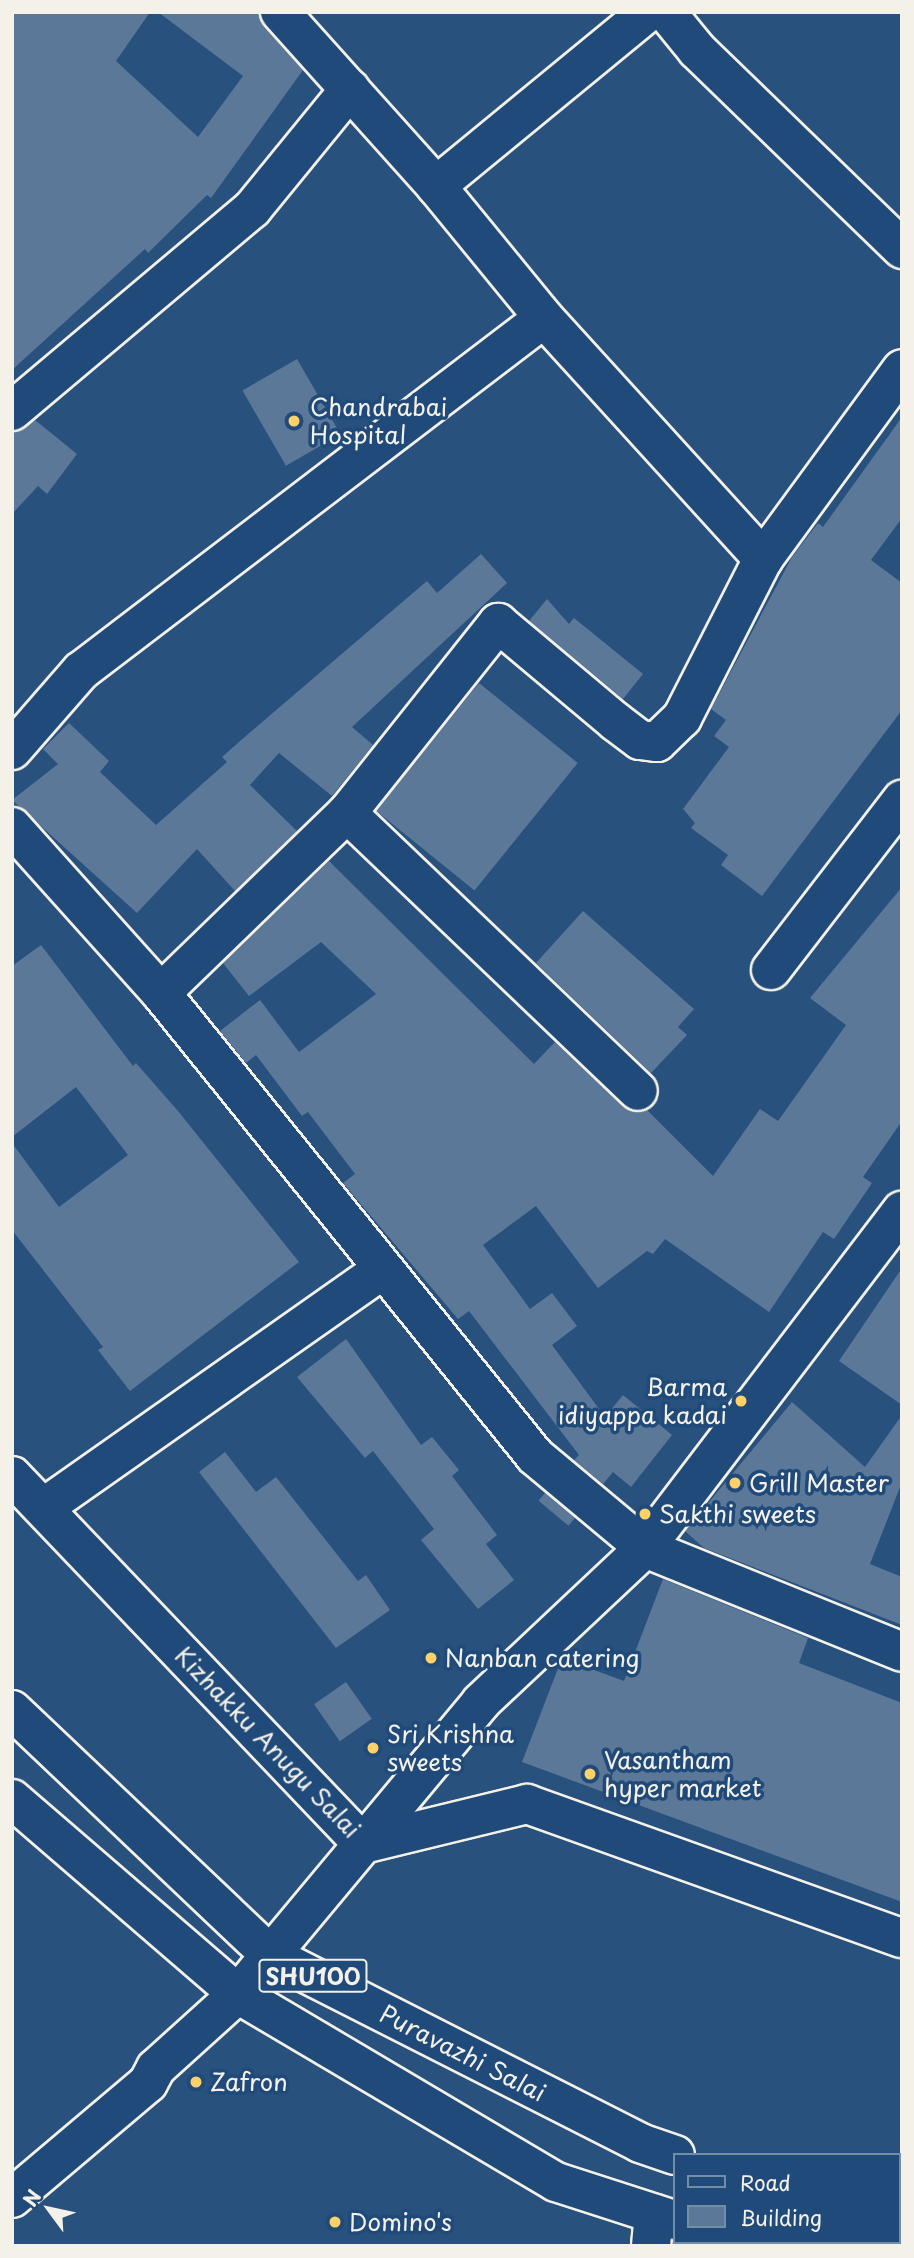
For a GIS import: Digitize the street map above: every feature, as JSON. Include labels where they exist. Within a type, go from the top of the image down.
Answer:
[{"type":"street","points":[[279,12],[436,186],[544,318],[763,559]]},
{"type":"street","points":[[436,186],[648,12]]},
{"type":"street","points":[[666,12],[697,50],[902,248]]},
{"type":"street","points":[[12,411],[252,209],[350,89]]},
{"type":"street","points":[[12,750],[81,671],[544,318]]},
{"type":"street","points":[[161,993],[347,813],[498,623],[640,740],[657,742],[682,718],[763,559],[902,369]]},
{"type":"street","points":[[771,970],[902,800]]},
{"type":"street","points":[[347,813],[638,1091]]},
{"type":"street","points":[[12,827],[161,993],[535,1456],[645,1548],[902,1652]]},
{"type":"street","points":[[12,2198],[148,2083],[156,2068],[238,1994],[481,1702],[645,1548],[902,1211]]},
{"type":"street","points":[[46,1506],[383,1269]]},
{"type":"street","name":"Kizhakku Anugu Salai","points":[[12,1476],[46,1506],[363,1844],[527,1804],[902,1938]]},
{"type":"street","name":"Puravazhi Salai","points":[[12,1710],[270,1955],[640,2143],[673,2154]]},
{"type":"street","name":"SHU100","points":[[12,1799],[238,1994],[556,2182],[660,2227]]},
{"type":"building","points":[[12,12],[150,12],[116,61],[198,137],[243,76],[158,12],[259,12],[264,27],[303,70],[211,198],[207,195],[148,253],[145,249],[12,370]]},
{"type":"building","points":[[297,359],[340,434],[286,466],[242,390]]},
{"type":"building","points":[[902,417],[902,518],[871,560],[902,583],[902,710],[762,896],[721,865],[728,855],[691,828],[695,823],[683,809],[729,747],[714,736],[726,720],[711,709],[792,557],[818,523],[823,527]]},
{"type":"building","points":[[35,420],[77,454],[47,494],[38,486],[12,514],[12,432]]},
{"type":"building","points":[[481,554],[507,583],[352,727],[373,745],[332,796],[279,753],[250,785],[297,831],[235,891],[197,849],[137,913],[12,800],[58,764],[43,749],[69,723],[109,761],[100,772],[156,825],[227,762],[222,757],[427,581],[437,593]]},
{"type":"building","points":[[547,599],[569,624],[574,618],[643,674],[623,699],[529,621]]},
{"type":"building","points":[[479,683],[578,763],[474,890],[376,810]]},
{"type":"building","points":[[329,861],[534,1064],[555,1042],[623,1107],[647,1110],[713,1176],[760,1109],[778,1121],[846,1025],[810,998],[902,887],[902,1121],[863,1177],[872,1183],[834,1239],[823,1232],[769,1312],[665,1239],[653,1254],[647,1251],[598,1288],[536,1206],[483,1245],[530,1309],[552,1293],[577,1326],[552,1345],[605,1417],[623,1395],[672,1435],[631,1487],[613,1472],[603,1484],[574,1460],[579,1455],[469,1311],[458,1319],[343,1183],[355,1174],[308,1112],[302,1116],[256,1055],[246,1063],[220,1031],[260,1000],[299,1052],[376,994],[321,942],[249,996],[223,963]]},
{"type":"building","points":[[583,911],[694,1009],[678,1027],[687,1035],[651,1073],[536,963]]},
{"type":"building","points":[[41,945],[133,1066],[136,1063],[178,1111],[299,1262],[130,1391],[98,1350],[103,1347],[12,1230],[12,1143],[59,1207],[128,1155],[76,1087],[12,1137],[12,966]]},
{"type":"building","points":[[902,1268],[902,1405],[839,1361]]},
{"type":"building","points":[[346,1339],[421,1445],[432,1437],[459,1470],[452,1476],[497,1535],[486,1544],[514,1580],[478,1609],[421,1540],[434,1529],[373,1451],[365,1458],[297,1377]]},
{"type":"building","points":[[792,1402],[865,1467],[902,1415],[902,1482],[870,1564],[902,1577],[902,1625],[704,1548],[685,1531]]},
{"type":"building","points":[[225,1452],[256,1492],[276,1477],[358,1581],[366,1575],[390,1610],[336,1648],[199,1472]]},
{"type":"building","points":[[545,1493],[575,1518],[568,1526],[539,1501]]},
{"type":"building","points":[[663,1579],[808,1638],[799,1663],[902,1703],[902,1902],[522,1762],[562,1658],[624,1681]]},
{"type":"building","points":[[346,1682],[372,1719],[340,1741],[314,1704]]},
{"type":"place","name":"Chandrabai Hospital","points":[[294,421]]},
{"type":"place","name":"Barma idiyappa kadai","points":[[741,1401]]},
{"type":"place","name":"Grill Master","points":[[735,1483]]},
{"type":"place","name":"Sakthi sweets","points":[[645,1514]]},
{"type":"place","name":"Nanban catering","points":[[431,1658]]},
{"type":"place","name":"Sri Krishna sweets","points":[[373,1748]]},
{"type":"place","name":"Vasantham hyper market","points":[[590,1774]]},
{"type":"place","name":"Zafron","points":[[196,2082]]},
{"type":"place","name":"Domino's","points":[[335,2222]]}]
